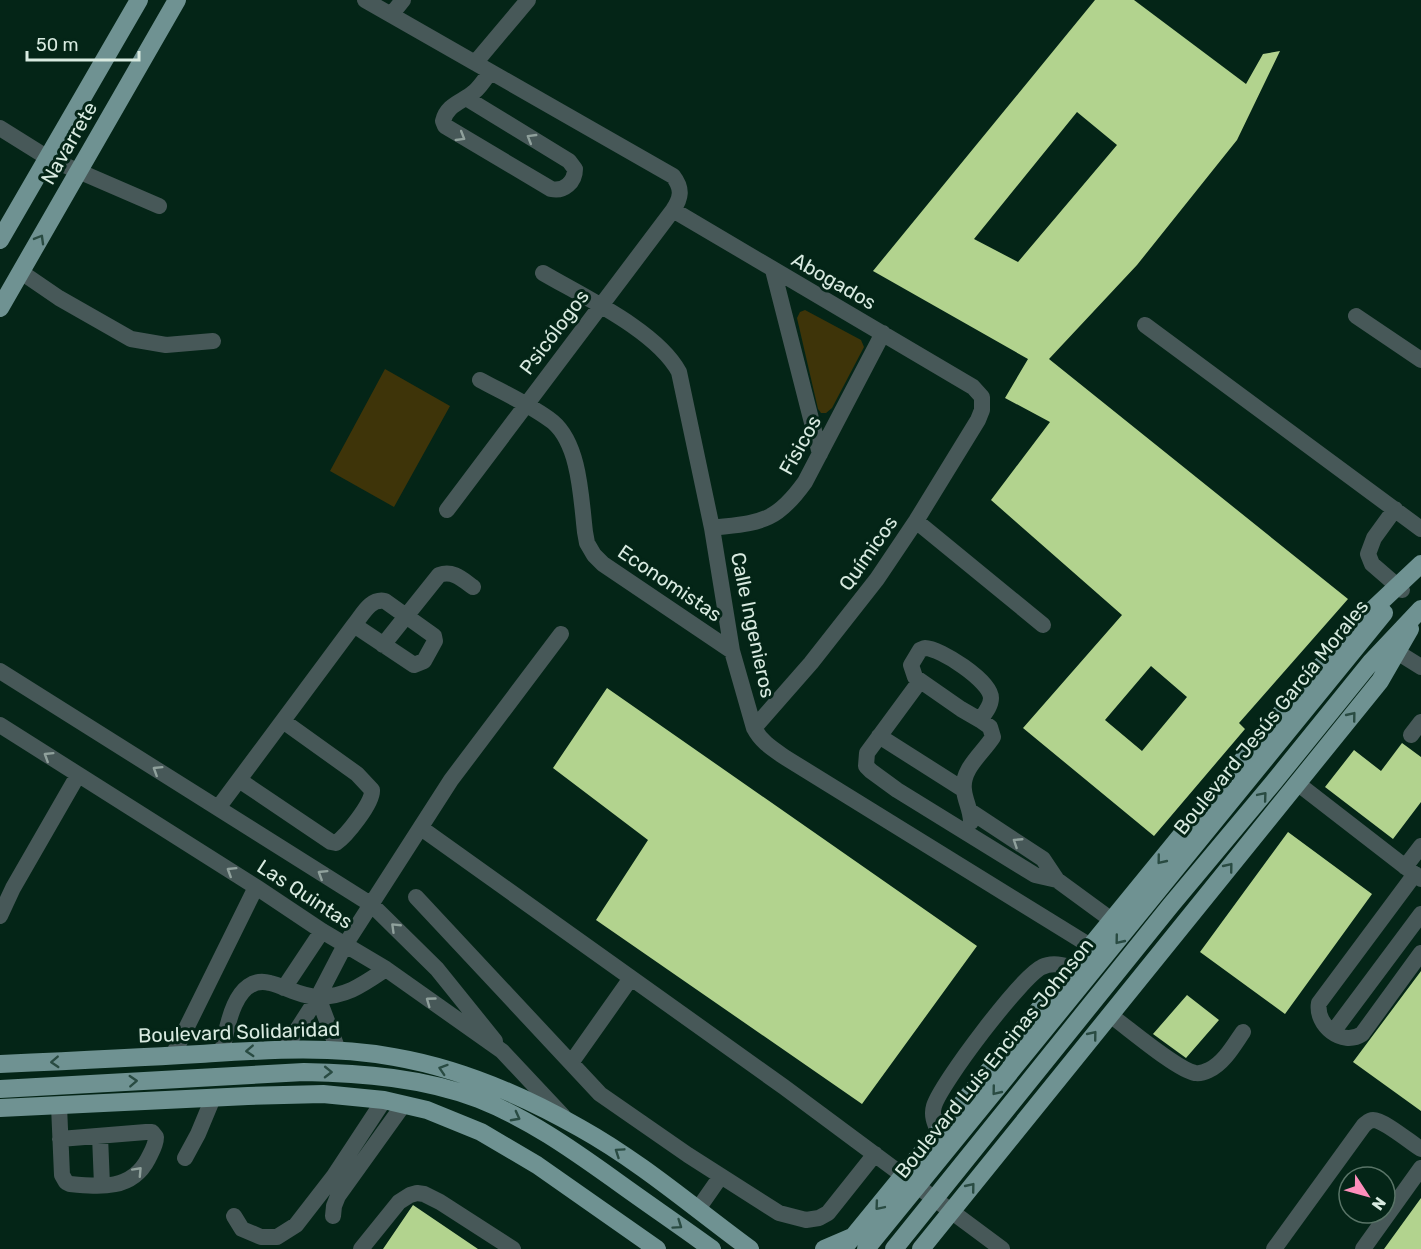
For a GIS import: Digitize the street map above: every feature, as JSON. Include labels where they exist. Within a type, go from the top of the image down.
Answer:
[{"type":"main road","name":"Navarrete","points":[[0,240],[139,0]]},
{"type":"main road","name":"Navarrete","points":[[0,308],[177,0]]},
{"type":"main road","points":[[824,1249],[854,1245],[904,1176],[1304,685],[1421,565]]},
{"type":"main road","name":"Boulevard Jesús García Morales","points":[[1164,900],[1399,588]]},
{"type":"main road","points":[[894,1249],[946,1185],[1164,900],[1392,648],[1421,610]]},
{"type":"main road","points":[[921,1249],[1380,681],[1392,648]]},
{"type":"main road","name":"Boulevard Luis Encinas Johnson","points":[[854,1245],[1164,900]]},
{"type":"main road","name":"Boulevard Solidaridad","points":[[0,1064],[284,1050],[338,1050],[395,1057],[435,1067],[518,1097],[568,1121],[605,1143],[753,1248]]},
{"type":"main road","points":[[0,1089],[304,1072],[343,1072],[429,1085],[477,1098],[548,1134],[712,1249]]},
{"type":"main road","points":[[0,1108],[323,1094],[404,1104],[460,1122],[481,1132],[537,1166],[657,1249]]},
{"type":"main road","points":[[620,1224],[629,1219],[643,1203],[652,1176]]},
{"type":"main road","points":[[882,1249],[946,1185]]},
{"type":"street","points":[[365,0],[490,72],[476,90],[450,108],[444,118],[445,126],[551,189],[562,189],[572,181],[575,169],[569,161],[466,98]]},
{"type":"street","points":[[391,15],[404,0]]},
{"type":"street","points":[[475,63],[528,0]]},
{"type":"street","name":"Psicólogos","points":[[447,510],[673,210],[680,199],[681,190],[673,176],[490,72]]},
{"type":"street","points":[[0,128],[48,158],[159,206]]},
{"type":"street","name":"Abogados","points":[[673,210],[974,387]]},
{"type":"street","points":[[773,270],[820,454]]},
{"type":"street","points":[[21,272],[59,298],[130,339],[166,345],[213,341]]},
{"type":"street","name":"Calle Ingenieros","points":[[543,273],[600,306],[656,344],[674,361],[679,372],[712,528],[732,651],[754,728],[767,745],[1092,947]]},
{"type":"street","points":[[1356,316],[1421,360]]},
{"type":"street","points":[[1145,325],[1421,529]]},
{"type":"street","name":"Físicos","points":[[712,528],[767,519],[781,511],[792,500],[805,482],[883,333]]},
{"type":"street","name":"Economistas","points":[[480,380],[554,423],[569,445],[579,485],[585,532],[594,555],[612,571],[732,651]]},
{"type":"street","name":"Químicos","points":[[754,728],[849,615],[884,570],[916,521],[978,420],[983,404],[982,397],[974,387]]},
{"type":"street","points":[[1395,509],[1374,538],[1368,554],[1372,564],[1399,588]]},
{"type":"street","points":[[916,521],[1043,624]]},
{"type":"street","points":[[383,645],[439,575],[447,572],[455,574],[473,587]]},
{"type":"street","points":[[218,808],[354,625],[371,603],[379,600],[385,602],[406,616],[434,636],[434,647],[424,661],[414,665],[354,625]]},
{"type":"street","points":[[284,1050],[318,997],[345,945],[452,780],[561,634]]},
{"type":"street","points":[[970,835],[970,810],[964,790],[966,775],[993,737],[990,727],[915,677],[911,669],[913,660],[920,650],[931,648],[979,678],[992,697],[990,705],[980,720]]},
{"type":"street","points":[[1392,648],[1421,667]]},
{"type":"street","name":"Las Quintas","points":[[0,672],[372,905],[437,969],[502,1050],[568,1121]]},
{"type":"street","points":[[920,681],[867,753],[867,766],[871,771],[1035,875],[1057,880]]},
{"type":"street","points":[[239,780],[332,842],[336,843],[346,834],[371,800],[372,790],[357,774],[283,721]]},
{"type":"street","name":"Las Quintas","points":[[0,726],[322,931],[386,969],[502,1050]]},
{"type":"street","points":[[879,736],[964,790]]},
{"type":"street","points":[[0,916],[13,888],[78,774]]},
{"type":"street","points":[[1297,783],[1414,873]]},
{"type":"street","points":[[970,810],[1043,859],[1057,880],[1113,921]]},
{"type":"street","points":[[421,828],[875,1154],[1002,1249]]},
{"type":"street","points":[[1421,846],[1414,873],[1319,1003],[1317,1011],[1323,1024],[1340,1036],[1356,1037],[1362,1034],[1421,953]]},
{"type":"street","points":[[173,1055],[256,887]]},
{"type":"street","points":[[416,897],[600,1094],[779,1213],[806,1220],[819,1218],[828,1213],[875,1154]]},
{"type":"street","points":[[1333,1032],[1421,914]]},
{"type":"street","points":[[284,988],[322,931]]},
{"type":"street","points":[[939,1133],[933,1118],[939,1094],[981,1036],[1027,979],[1038,969],[1050,964],[1074,968]]},
{"type":"street","points":[[222,1053],[229,1020],[236,1003],[245,988],[255,982],[262,981],[318,997],[352,992],[386,969]]},
{"type":"street","points":[[571,1063],[631,978]]},
{"type":"street","points":[[318,997],[338,1050]]},
{"type":"street","points":[[1110,1015],[1169,1059],[1196,1073],[1203,1073],[1214,1067],[1229,1052],[1243,1032]]},
{"type":"street","points":[[981,1036],[1004,1054]]},
{"type":"street","points":[[185,1158],[213,1098]]},
{"type":"street","points":[[234,1216],[242,1229],[261,1237],[277,1237],[289,1230],[305,1215],[334,1176],[384,1100]]},
{"type":"street","points":[[333,1216],[338,1196],[404,1104]]},
{"type":"street","points":[[59,1106],[60,1139],[62,1175],[66,1182],[83,1185],[119,1184],[137,1175],[143,1169],[156,1137],[152,1132],[146,1131],[60,1139]]},
{"type":"street","points":[[1274,1249],[1369,1121],[1383,1123],[1421,1149]]},
{"type":"street","points":[[100,1136],[102,1185]]},
{"type":"street","points":[[1363,1249],[1421,1168]]},
{"type":"street","points":[[698,1209],[721,1176]]},
{"type":"street","points":[[361,1249],[399,1202],[417,1193],[440,1202],[513,1249]]},
{"type":"shaded area","points":[[805,310],[861,340],[864,347],[832,408],[826,413],[821,413],[818,409],[797,318],[800,312]]},
{"type":"shaded area","points":[[385,369],[450,406],[394,507],[330,471]]},
{"type":"building","points":[[1095,0],[1134,0],[1246,84],[1263,54],[1280,51],[1237,140],[1137,265],[1049,359],[1348,599],[1239,723],[1245,729],[1154,836],[1023,728],[1122,615],[991,500],[1050,422],[1005,398],[1028,359],[873,271]],"holes":[[[1077,112],[1117,145],[1018,262],[974,239]],[[1151,666],[1187,697],[1142,751],[1105,720]]]},
{"type":"building","points":[[607,688],[977,946],[862,1104],[596,920],[648,840],[553,768]]},
{"type":"building","points":[[1402,743],[1421,757],[1421,802],[1393,839],[1325,787],[1354,750],[1381,771]]},
{"type":"building","points":[[1288,832],[1372,894],[1285,1014],[1200,952]]},
{"type":"building","points":[[1421,971],[1421,1111],[1353,1062]]},
{"type":"building","points":[[1187,995],[1219,1020],[1186,1058],[1153,1034]]},
{"type":"building","points":[[1421,1198],[1421,1249],[1384,1249]]},
{"type":"building","points":[[413,1205],[478,1249],[383,1249]]}]
